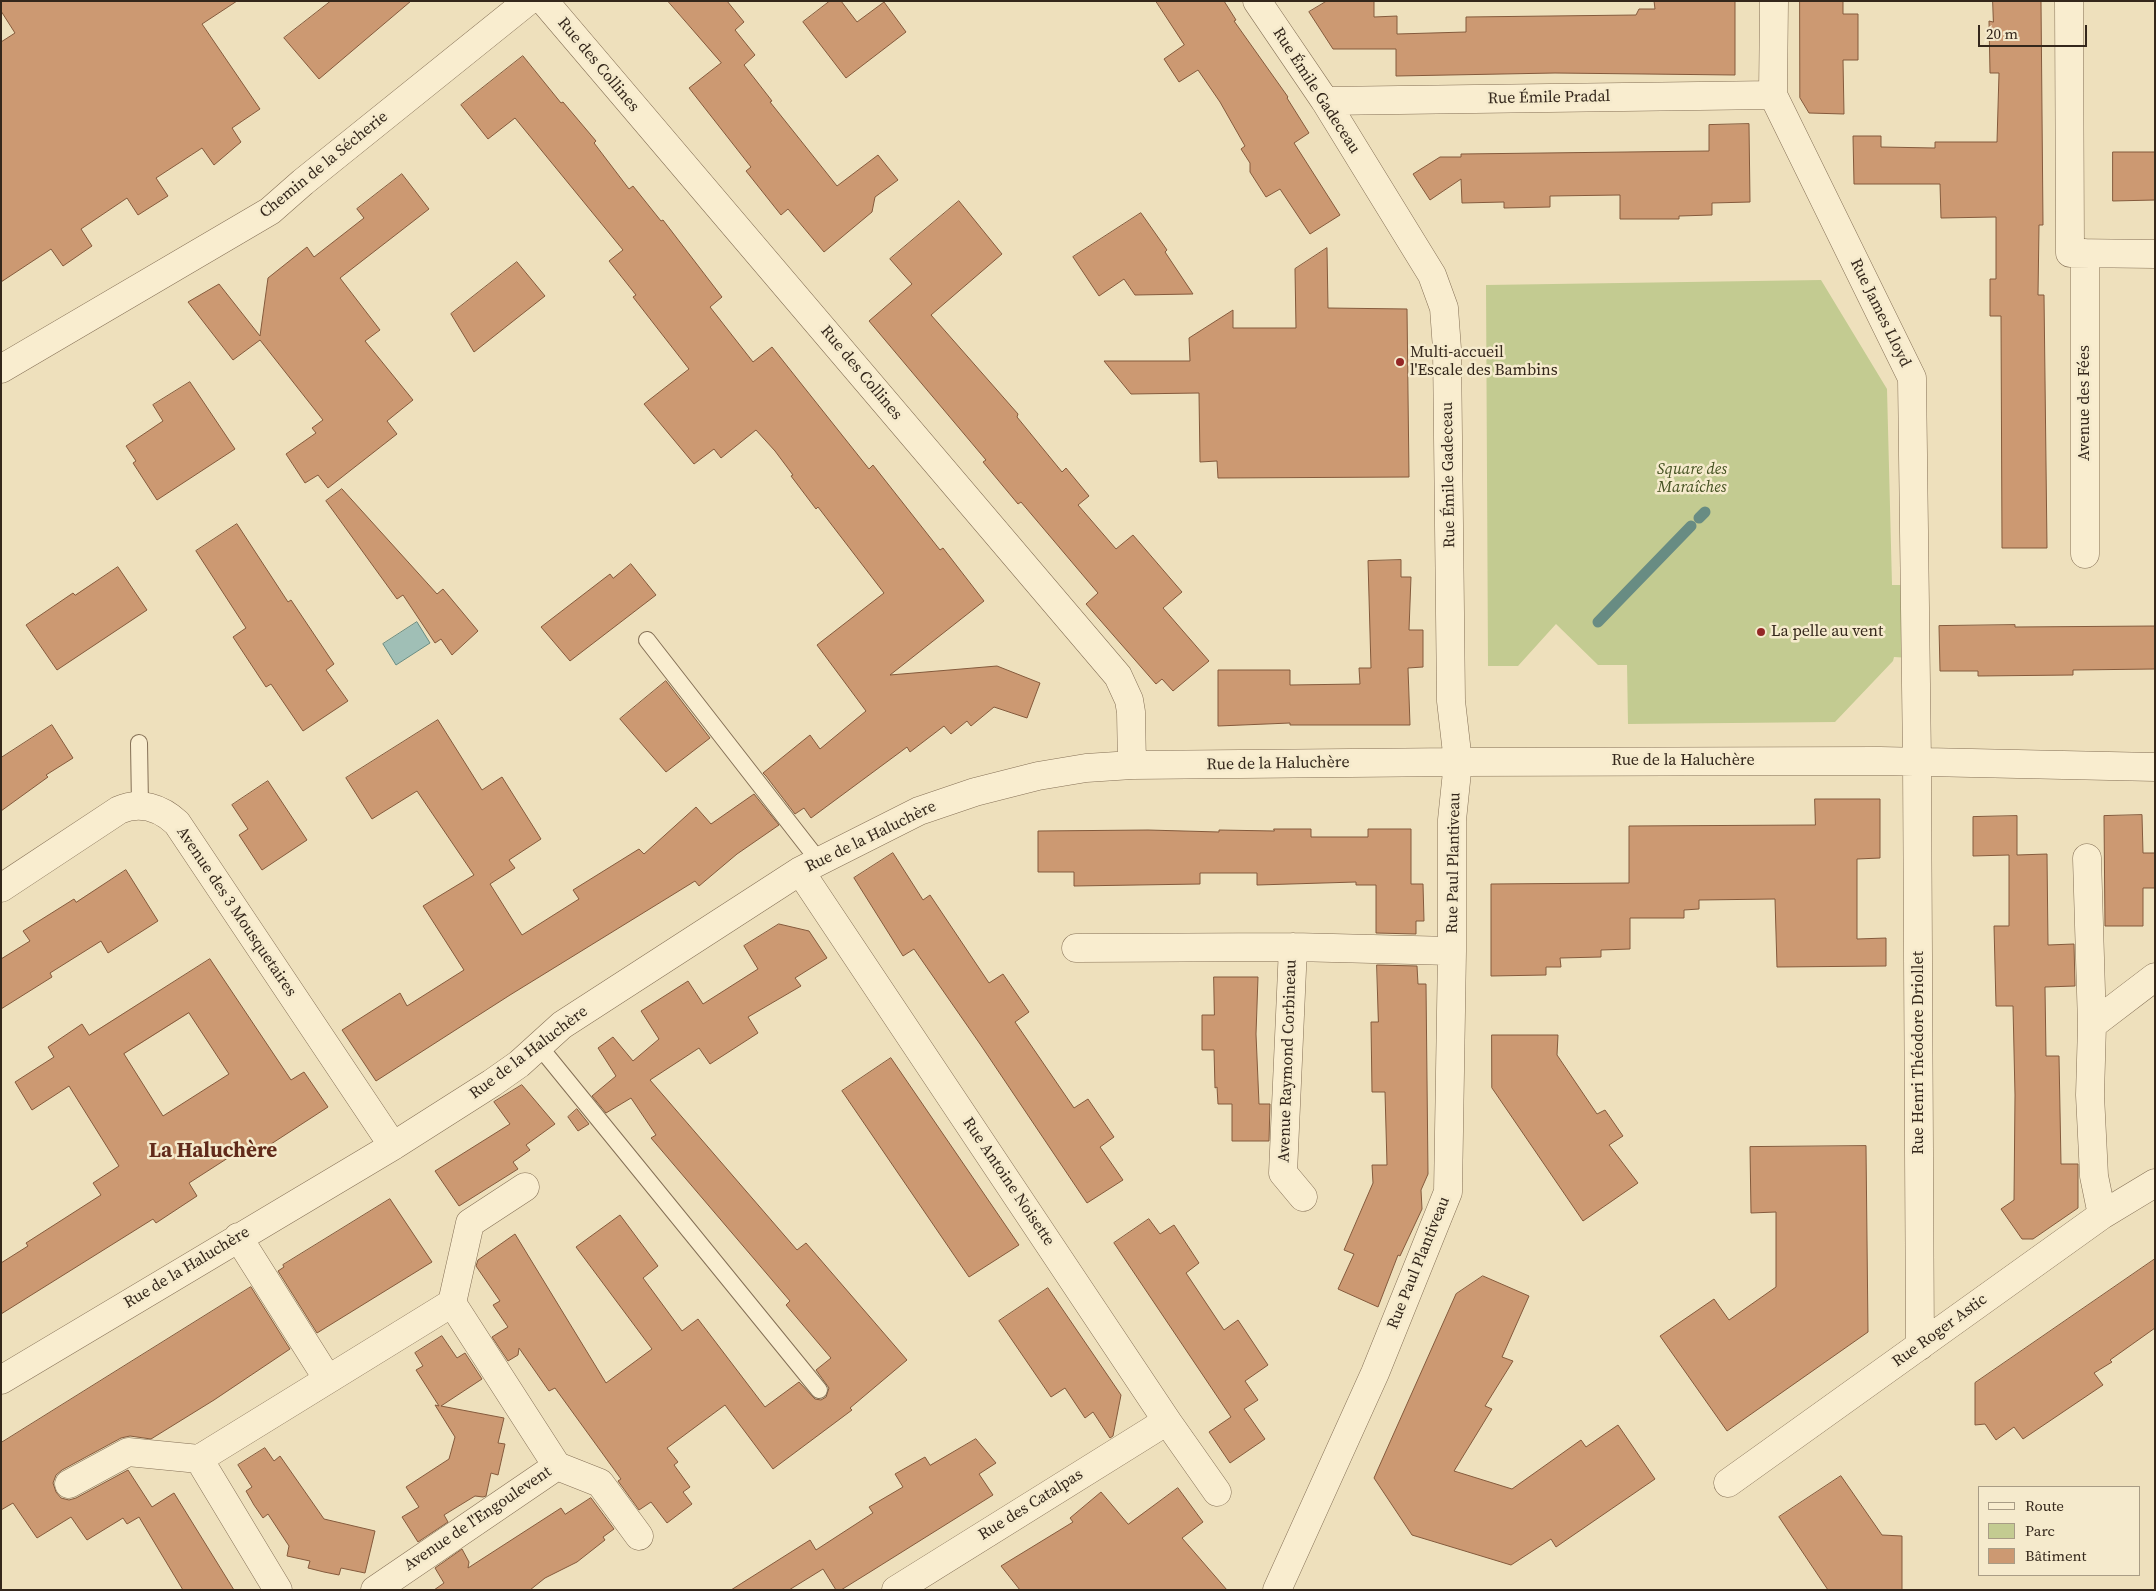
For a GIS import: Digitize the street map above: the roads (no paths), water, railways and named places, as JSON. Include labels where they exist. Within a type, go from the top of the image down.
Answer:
[{"type":"street","name":"Chemin de la Sécherie","points":[[1,369],[270,211],[303,182],[528,1]]},
{"type":"street","name":"Rue des Collines","points":[[544,1],[1118,676],[1129,700],[1131,712],[1132,765]]},
{"type":"street","name":"Rue Émile Gadeceau","points":[[1257,1],[1325,101],[1432,275],[1444,308],[1448,349],[1451,702],[1458,762]]},
{"type":"street","name":"Rue James Lloyd","points":[[1774,1],[1773,95],[1912,378],[1918,761]]},
{"type":"street","points":[[2069,1],[2070,253],[2155,254]]},
{"type":"street","name":"Rue Émile Pradal","points":[[1325,101],[1773,95]]},
{"type":"street","name":"Avenue des Fées","points":[[2085,253],[2086,554]]},
{"type":"street","name":"Rue de la Haluchère","points":[[1,1380],[393,1146],[519,1064],[562,1025],[809,866],[919,811],[975,792],[1057,772],[1132,765],[1918,761],[2155,767]]},
{"type":"street","name":"Rue Henri Théodore Driollet","points":[[1918,761],[1920,1346]]},
{"type":"street","name":"Rue Paul Plantiveau","points":[[1277,1590],[1375,1373],[1448,1192],[1452,820],[1458,762]]},
{"type":"street","points":[[1,888],[120,810],[129,806],[140,806]]},
{"type":"street","name":"Avenue des 3 Mousquetaires","points":[[140,806],[167,814],[176,823],[393,1146]]},
{"type":"street","points":[[2087,858],[2092,1026],[2090,1095],[2094,1176],[2102,1215]]},
{"type":"street","name":"Rue Antoine Noisette","points":[[809,866],[1167,1421],[1217,1492]]},
{"type":"street","name":"Avenue Raymond Corbineau","points":[[1076,948],[1293,947],[1452,951]]},
{"type":"street","name":"Avenue Raymond Corbineau","points":[[1293,947],[1283,1173],[1303,1196]]},
{"type":"street","points":[[2092,1026],[2155,977]]},
{"type":"street","name":"Rue Roger Astic","points":[[1728,1483],[2102,1215],[2155,1183]]},
{"type":"street","points":[[69,1484],[128,1452],[199,1459],[327,1378],[452,1303],[470,1223],[525,1187]]},
{"type":"street","points":[[238,1237],[327,1378]]},
{"type":"street","name":"Avenue de l'Engoulevent","points":[[452,1303],[557,1466],[600,1483],[639,1536]]},
{"type":"street","name":"Rue des Catalpas","points":[[896,1590],[1167,1421]]},
{"type":"street","points":[[199,1459],[278,1590]]},
{"type":"street","name":"Avenue de l'Engoulevent","points":[[375,1590],[557,1466]]},
{"type":"lane","points":[[647,640],[809,866]]},
{"type":"lane","points":[[138,744],[140,806]]},
{"type":"lane","points":[[539,1046],[819,1390]]},
{"type":"water","points":[[417,622],[430,643],[396,665],[383,644]]},
{"type":"waterway","points":[[1699,518],[1705,512]]},
{"type":"waterway","points":[[1598,622],[1691,526]]},
{"type":"place","name":"Multi-accueil l'Escale des Bambins","points":[[1400,362]]},
{"type":"place","name":"La pelle au vent","points":[[1761,632]]},
{"type":"district","name":"La Haluchère","points":[[213,1152]]},
{"type":"park label","name":"Square des Maraîches","points":[[1692,479]]}]
